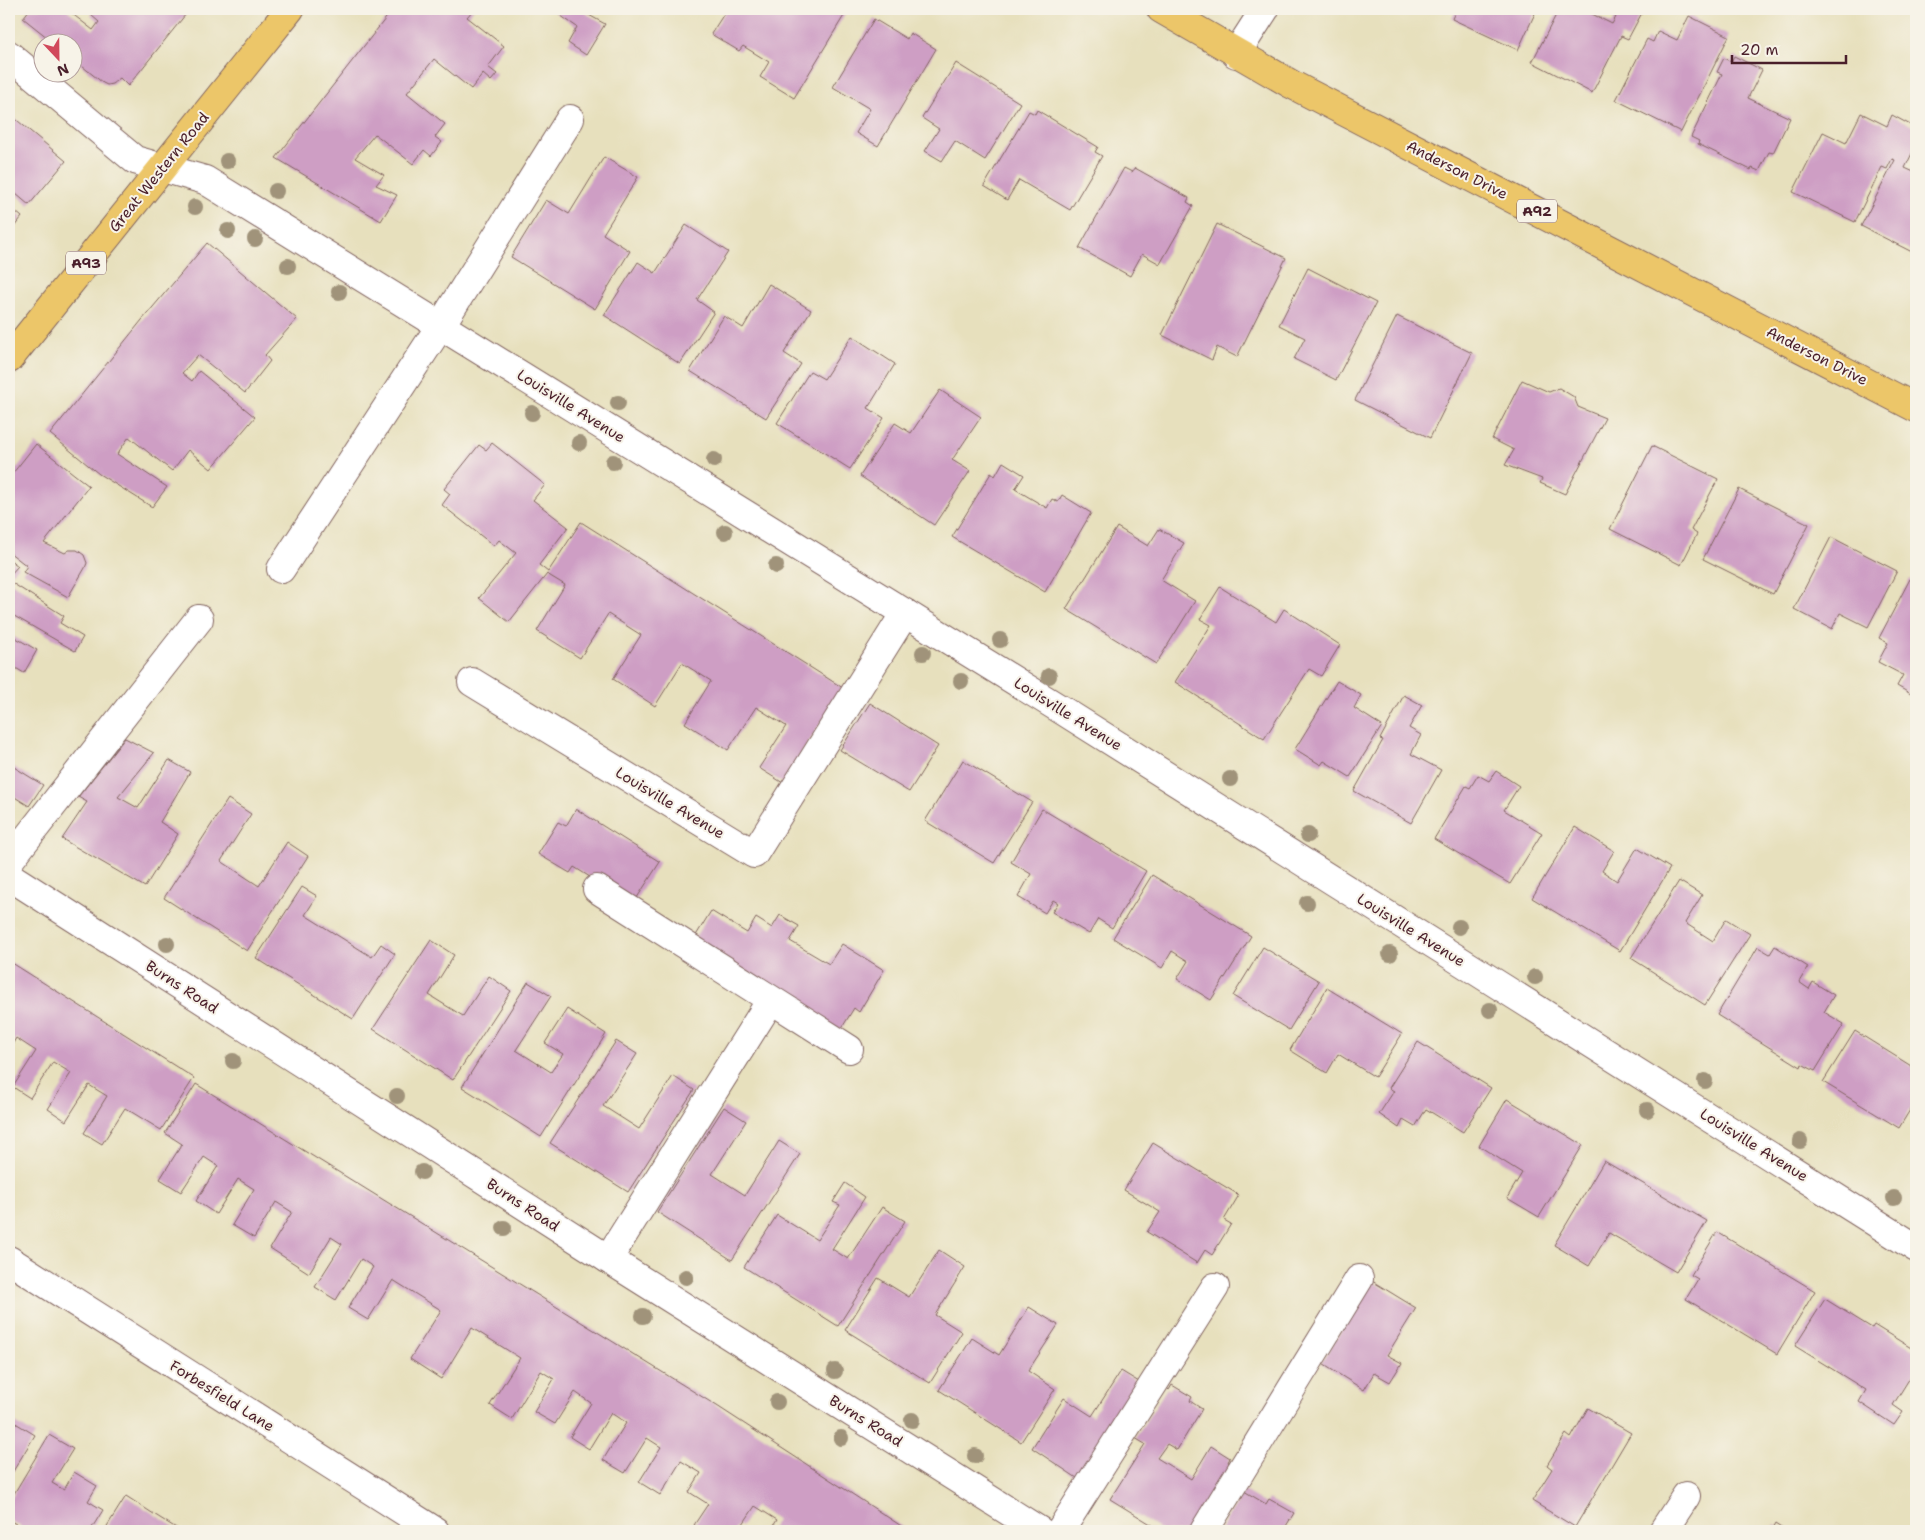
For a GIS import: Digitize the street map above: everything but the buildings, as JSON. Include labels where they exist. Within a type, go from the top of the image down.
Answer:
[{"type":"main road","name":"Great Western Road","points":[[9,359],[290,9]]},
{"type":"main road","name":"Anderson Drive","points":[[1161,9],[1291,84],[1916,408]]},
{"type":"street","points":[[1236,54],[1265,9]]},
{"type":"street","name":"Louisville Avenue","points":[[9,55],[135,160],[205,180],[905,613],[1916,1248]]},
{"type":"street","points":[[281,569],[441,325],[570,119]]},
{"type":"street","name":"Louisville Avenue","points":[[472,682],[754,854],[905,613]]},
{"type":"street","points":[[9,861],[199,619]]},
{"type":"street","name":"Burns Road","points":[[9,876],[608,1259],[1040,1531]]},
{"type":"street","points":[[597,889],[849,1049]]},
{"type":"street","points":[[608,1259],[771,1000]]},
{"type":"street","name":"Forbesfield Lane","points":[[9,1260],[435,1531]]},
{"type":"street","points":[[1204,1531],[1359,1279]]},
{"type":"street","points":[[1060,1531],[1215,1287]]},
{"type":"street","points":[[1663,1531],[1686,1496]]}]
